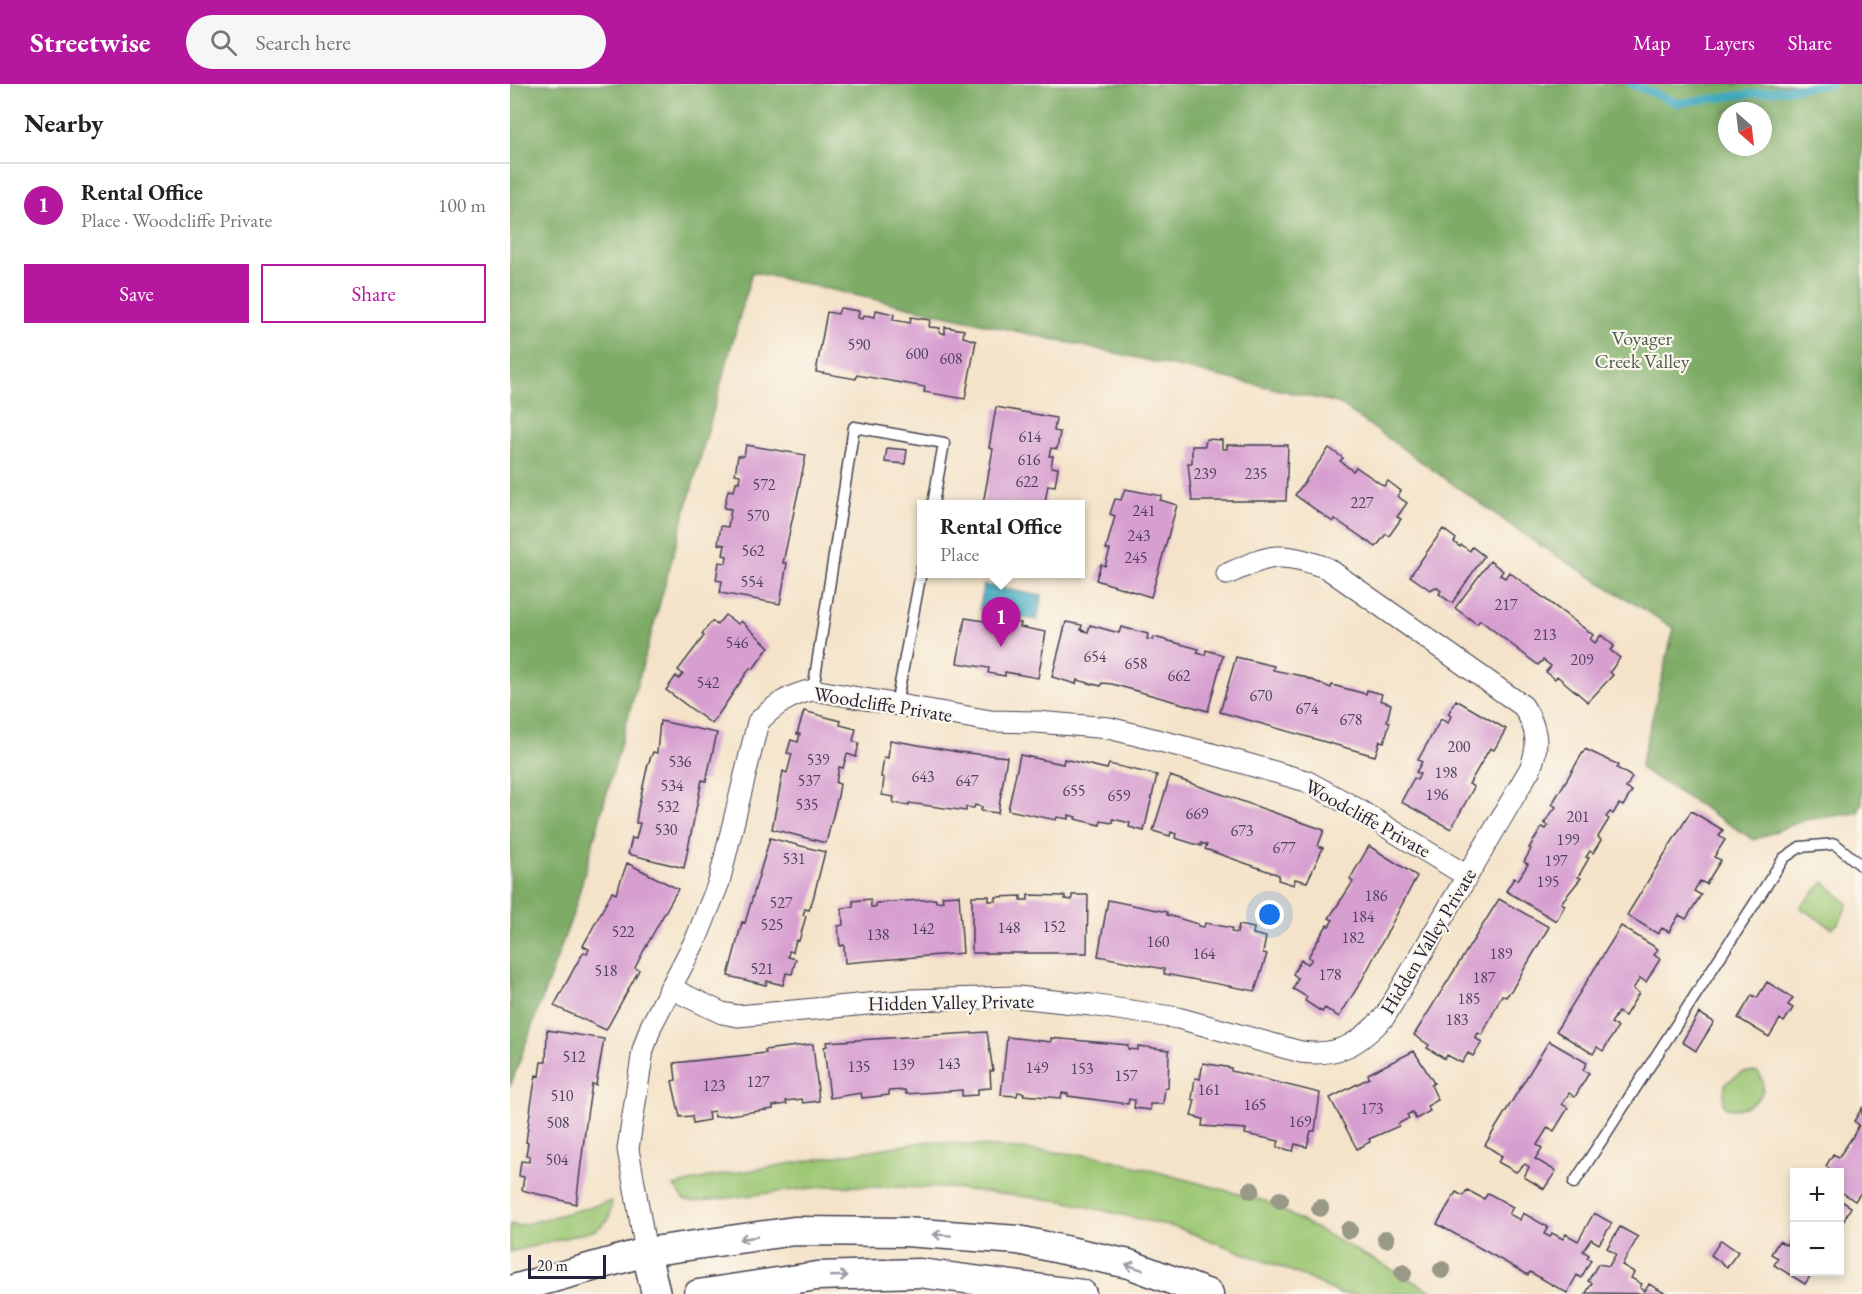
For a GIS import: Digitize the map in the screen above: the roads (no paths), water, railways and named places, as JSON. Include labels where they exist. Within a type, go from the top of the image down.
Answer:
[{"type":"main road","points":[[510,1290],[646,1252],[794,1232],[905,1232],[1018,1240],[1129,1264],[1209,1294]]},
{"type":"main road","points":[[646,1252],[656,1294]]},
{"type":"main road","points":[[698,1294],[817,1276],[920,1273],[1082,1294]]},
{"type":"street","name":"Hidden Valley Private","points":[[670,988],[722,1013],[738,1016],[911,999],[986,997],[1051,1000],[1178,1018],[1301,1052],[1320,1055],[1336,1052],[1367,1036],[1385,1016],[1535,755],[1537,739],[1533,720],[1523,706],[1327,568],[1297,557],[1268,556],[1227,574]]},
{"type":"street","name":"Woodcliffe Private","points":[[646,1252],[628,1149],[643,1050],[670,988],[698,937],[719,882],[758,722],[774,706],[792,694],[813,690],[991,721],[1109,728],[1212,753],[1306,781],[1352,806],[1467,876]]},
{"type":"lane","points":[[813,690],[854,427],[944,443],[934,500]]},
{"type":"lane","points":[[896,705],[919,578]]},
{"type":"lane","points":[[1574,1183],[1784,858],[1800,847],[1835,844],[1862,866]]},
{"type":"water","points":[[984,585],[1042,596],[1037,620],[979,610]]},
{"type":"waterway","points":[[1631,84],[1677,103],[1831,84]]},
{"type":"place","name":"Rental Office","points":[[1001,647]]},
{"type":"park label","name":"Voyager Creek Valley","points":[[1642,350]]}]
